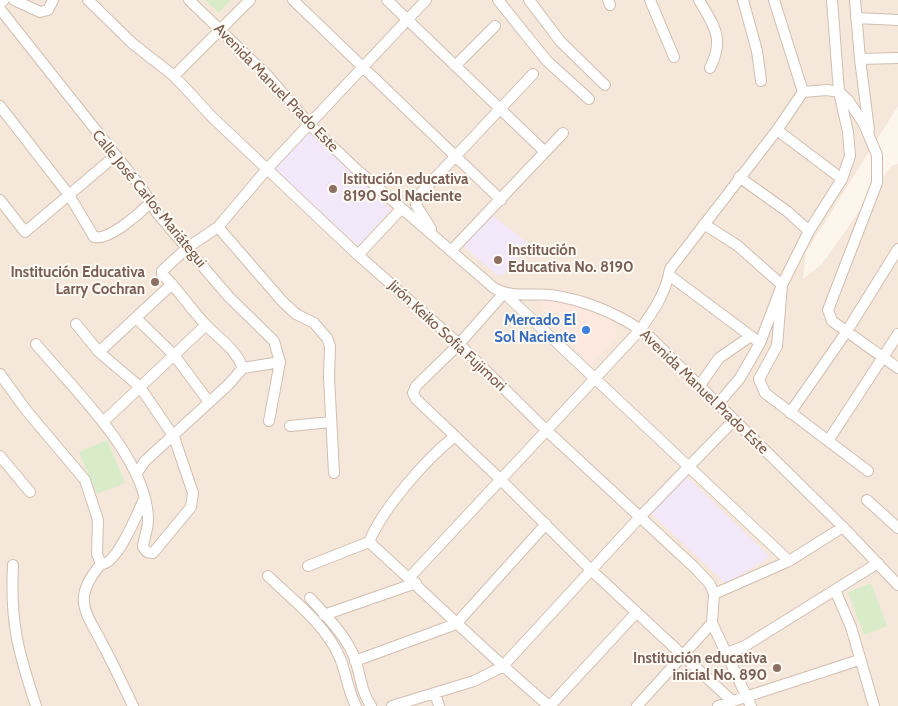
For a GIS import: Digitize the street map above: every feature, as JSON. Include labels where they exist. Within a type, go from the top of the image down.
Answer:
[{"type":"street","points":[[0,4],[4,0]]},
{"type":"street","points":[[14,0],[40,12],[48,10],[53,0]]},
{"type":"street","name":"Jirón Keiko Sofia Fujimori","points":[[88,0],[132,43],[174,76],[213,118],[358,255],[459,344],[546,430],[694,567],[710,584],[714,594]]},
{"type":"street","name":"Avenida Manuel Prado Este","points":[[189,0],[267,75],[309,124],[401,209],[494,288],[504,293],[552,296],[581,301],[614,315],[640,330],[700,385],[843,527],[898,585]]},
{"type":"street","points":[[174,76],[219,28],[250,0]]},
{"type":"street","points":[[293,0],[501,200]]},
{"type":"street","points":[[387,0],[545,152]]},
{"type":"street","points":[[243,368],[239,357],[206,326],[161,272],[187,248],[218,227],[267,169],[426,0]]},
{"type":"street","points":[[498,0],[547,61],[588,99]]},
{"type":"street","points":[[529,0],[560,41],[605,85]]},
{"type":"street","points":[[650,0],[674,57]]},
{"type":"street","points":[[699,0],[717,31],[718,46],[710,68]]},
{"type":"street","points":[[743,0],[757,51],[760,81]]},
{"type":"street","points":[[774,0],[803,92]]},
{"type":"street","points":[[718,404],[740,378],[760,343],[782,285],[809,231],[842,179],[850,156],[851,145],[839,92],[832,0]]},
{"type":"street","points":[[855,0],[870,136]]},
{"type":"street","name":"Calle José Carlos Mariátegui","points":[[0,9],[187,248],[230,297],[274,342],[280,362]]},
{"type":"street","points":[[856,18],[898,20]]},
{"type":"street","points":[[455,66],[495,26]]},
{"type":"street","points":[[860,59],[898,58]]},
{"type":"street","points":[[437,238],[416,205],[416,200],[455,155],[533,74]]},
{"type":"street","points":[[803,92],[827,90],[839,92],[848,100],[870,136],[877,155],[877,183],[828,310],[832,321],[885,356],[898,368]]},
{"type":"street","points":[[324,614],[413,580],[500,478],[640,330],[660,302],[667,286],[670,269],[778,130],[803,92]]},
{"type":"street","points":[[0,106],[69,195],[94,237],[100,238],[128,223],[150,203]]},
{"type":"street","points":[[778,130],[842,179]]},
{"type":"street","points":[[451,251],[563,133]]},
{"type":"street","points":[[0,200],[25,232],[115,156]]},
{"type":"street","points":[[740,177],[788,212],[809,231]]},
{"type":"street","points":[[358,255],[401,209]]},
{"type":"street","points":[[704,224],[738,246],[782,285]]},
{"type":"street","points":[[218,227],[282,301],[296,314],[314,323],[327,338],[330,346],[329,377],[334,473]]},
{"type":"street","points":[[790,413],[848,332],[898,249]]},
{"type":"street","points":[[669,275],[760,343]]},
{"type":"street","points":[[99,352],[137,319],[172,284]]},
{"type":"street","points":[[782,285],[777,346],[758,378],[766,393],[868,471]]},
{"type":"street","points":[[732,701],[591,570],[500,478],[454,437],[416,399],[413,392],[416,386],[459,344],[504,293],[789,561]]},
{"type":"street","points":[[137,319],[174,355],[209,402]]},
{"type":"street","points":[[36,344],[103,422],[120,444],[137,473],[148,517],[143,547],[147,552],[152,553],[191,506],[194,500],[193,493],[174,436],[140,387],[99,352],[76,324]]},
{"type":"street","points":[[103,422],[206,326]]},
{"type":"street","points":[[828,441],[898,334]]},
{"type":"street","points":[[700,385],[719,358],[750,336]]},
{"type":"street","points":[[137,473],[145,461],[228,385],[243,368],[280,362],[269,421]]},
{"type":"street","points":[[0,374],[26,410],[84,480],[98,520],[97,554],[101,564]]},
{"type":"street","points":[[392,706],[474,681],[502,667],[640,517],[734,420]]},
{"type":"street","points":[[290,426],[331,422]]},
{"type":"street","points":[[308,566],[369,542],[375,527],[412,481],[438,449],[454,437]]},
{"type":"street","points":[[0,456],[30,492]]},
{"type":"street","points":[[133,706],[103,644],[88,620],[84,608],[87,587],[101,564],[110,561],[133,526],[144,499]]},
{"type":"street","points":[[867,500],[898,528]]},
{"type":"street","points":[[355,661],[456,624],[546,524]]},
{"type":"street","points":[[750,701],[712,623],[714,594],[789,561],[843,527]]},
{"type":"street","points":[[369,542],[413,580],[502,667],[549,706],[636,613]]},
{"type":"street","points":[[728,653],[745,646],[878,563]]},
{"type":"street","points":[[13,565],[11,597],[13,626],[19,657],[36,706]]},
{"type":"street","points":[[268,576],[306,612],[330,640],[340,657],[356,706]]},
{"type":"street","points":[[835,590],[851,626],[859,660],[874,706]]},
{"type":"street","points":[[310,598],[336,627],[355,661],[359,683],[371,706]]},
{"type":"street","points":[[637,706],[712,623]]},
{"type":"street","points":[[718,706],[732,701],[750,701],[859,660]]},
{"type":"street","points":[[435,693],[439,706]]},
{"type":"shaded area","points":[[0,0],[898,0],[898,106],[806,252],[803,279],[822,264],[891,166],[898,164],[898,706],[0,706]]},
{"type":"shaded area","name":"Istitución educativa 8190 Sol Naciente","points":[[308,130],[391,210],[358,246],[273,168]]},
{"type":"shaded area","name":"Institución Educativa No. 8190","points":[[494,217],[529,244],[503,275],[497,275],[462,245],[488,219]]},
{"type":"shaded area","name":"Mercado El Sol Naciente","points":[[543,298],[569,302],[615,322],[617,337],[591,364],[540,313]]},
{"type":"shaded area","points":[[683,477],[687,477],[768,555],[767,559],[727,583],[724,582],[651,513]]},
{"type":"green space","points":[[205,0],[231,0],[219,13]]},
{"type":"green space","points":[[107,440],[125,483],[97,494],[79,452]]},
{"type":"green space","points":[[871,583],[887,626],[864,635],[848,592]]},
{"type":"place","name":"Istitución educativa 8190 Sol Naciente","points":[[333,189]]},
{"type":"place","name":"Institución Educativa No. 8190","points":[[498,260]]},
{"type":"place","name":"Institución Educativa Larry Cochran","points":[[155,282]]},
{"type":"place","name":"Mercado El Sol Naciente","points":[[586,330]]},
{"type":"place","name":"Institución educativa inicial No. 890","points":[[777,668]]}]
